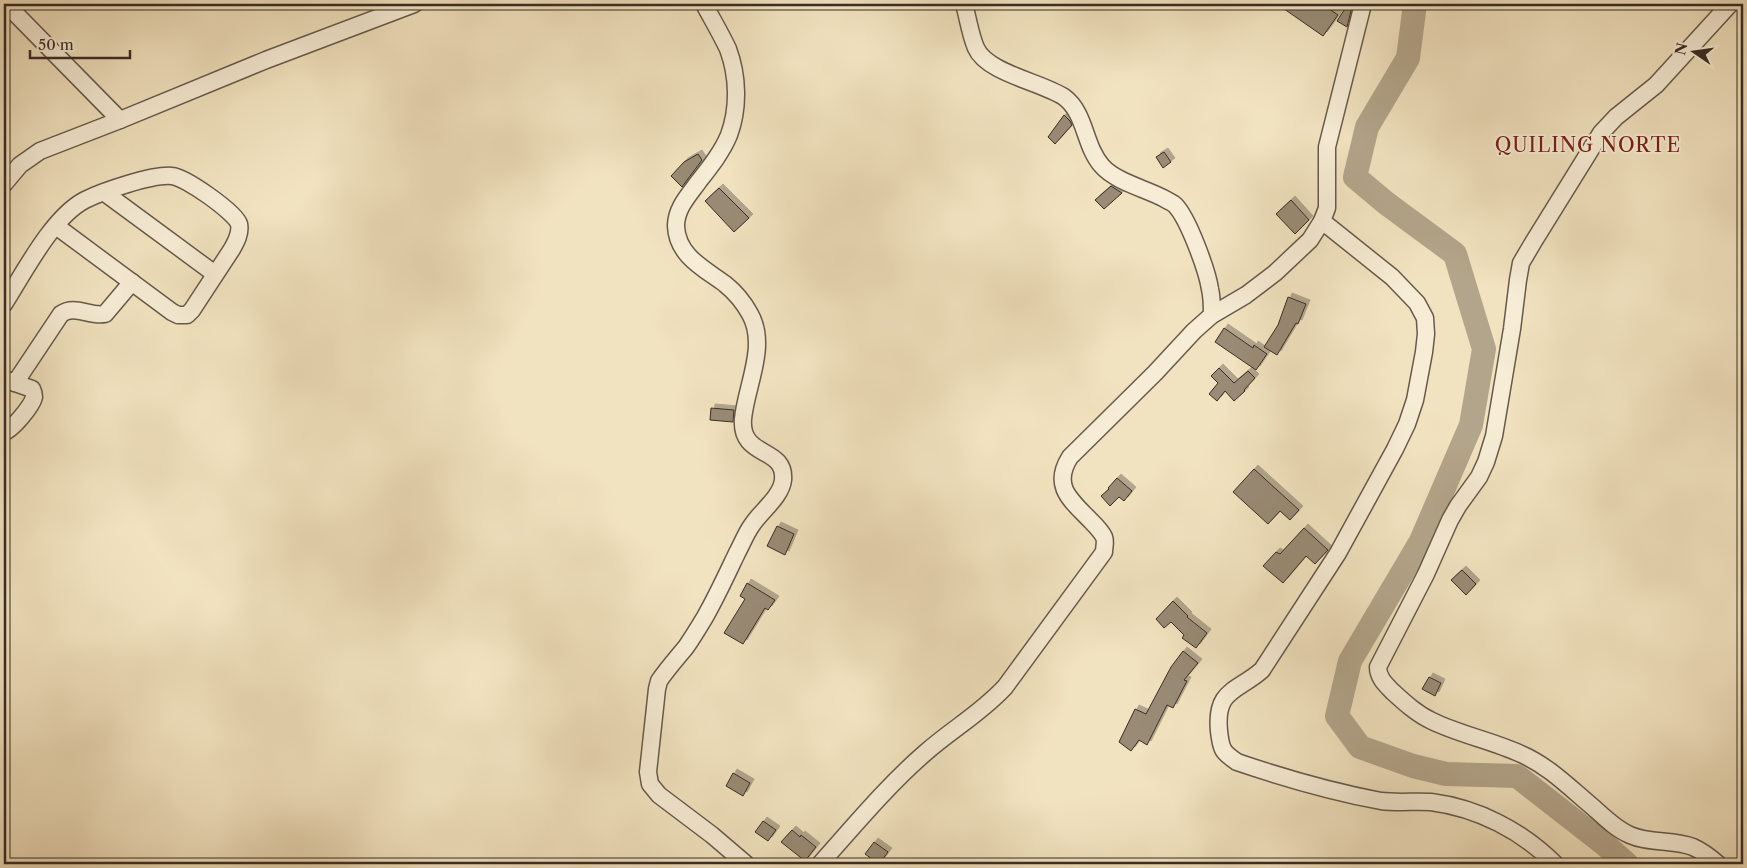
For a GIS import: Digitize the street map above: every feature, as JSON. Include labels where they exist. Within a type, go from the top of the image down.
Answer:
[{"type":"street","points":[[6,4],[120,120]]},
{"type":"street","points":[[4,184],[20,165],[40,151],[266,60],[414,4]]},
{"type":"street","points":[[704,4],[728,49],[733,68],[736,98],[735,110],[729,135],[718,156],[681,205],[677,215],[676,227],[679,242],[687,255],[699,267],[726,286],[740,299],[751,315],[756,330],[757,349],[743,418],[743,430],[746,440],[776,459],[781,468],[783,479],[780,490],[750,526],[697,632],[659,681],[648,772],[650,784],[659,795],[712,835],[746,864]]},
{"type":"street","points":[[964,4],[976,48],[983,58],[997,67],[1063,97],[1079,115],[1089,145],[1102,167],[1175,206],[1191,234],[1206,273],[1210,288],[1212,315]]},
{"type":"street","points":[[820,864],[895,781],[926,752],[989,704],[1104,552],[1104,537],[1098,528],[1068,497],[1063,486],[1061,476],[1063,467],[1075,451],[1155,373],[1194,331],[1212,315],[1246,295],[1275,273],[1310,240],[1322,221],[1327,208],[1327,147],[1363,4]]},
{"type":"street","points":[[1718,864],[1693,847],[1643,840],[1629,835],[1614,826],[1540,764],[1522,754],[1431,721],[1410,708],[1388,686],[1378,673],[1378,667],[1426,574],[1454,513],[1479,477],[1486,462],[1494,436],[1512,329],[1518,280],[1522,263],[1534,240],[1601,132],[1616,117],[1656,85],[1730,4]]},
{"type":"street","points":[[4,304],[56,226],[69,211],[84,201],[122,186],[162,176],[178,177],[230,212],[238,221],[239,233],[232,249],[192,310],[183,316],[172,312],[56,226]]},
{"type":"street","points":[[105,192],[216,274]]},
{"type":"street","points":[[1322,221],[1392,277],[1417,303],[1425,318],[1426,334],[1421,373],[1407,424],[1338,553],[1262,670],[1232,690],[1224,698],[1220,706],[1218,719],[1220,747],[1227,756],[1237,762],[1346,794],[1385,801],[1429,802],[1476,812],[1504,825],[1556,864]]},
{"type":"street","points":[[4,432],[11,430],[33,398],[32,389],[9,381],[61,314],[66,310],[72,309],[96,315],[105,314],[132,282]]},
{"type":"building","points":[[1277,4],[1322,4],[1338,15],[1323,36]]},
{"type":"building","points":[[1348,4],[1352,7],[1347,27],[1337,21]]},
{"type":"building","points":[[1064,115],[1072,125],[1055,144],[1048,137]]},
{"type":"building","points":[[1164,152],[1171,162],[1163,168],[1156,157]]},
{"type":"building","points":[[698,154],[702,160],[682,187],[671,176],[684,162]]},
{"type":"building","points":[[1111,186],[1122,193],[1104,209],[1095,200]]},
{"type":"building","points":[[719,188],[749,218],[734,232],[705,201]]},
{"type":"building","points":[[1291,200],[1309,220],[1295,234],[1276,214]]},
{"type":"building","points":[[1288,297],[1306,304],[1298,324],[1296,323],[1277,355],[1264,347],[1278,325]]},
{"type":"building","points":[[1224,328],[1253,348],[1254,345],[1267,354],[1256,370],[1215,342]]},
{"type":"building","points":[[1219,368],[1234,383],[1248,371],[1255,378],[1234,401],[1225,391],[1217,401],[1209,394],[1218,383],[1211,376]]},
{"type":"building","points":[[711,408],[734,410],[733,422],[710,420]]},
{"type":"building","points":[[1254,469],[1299,510],[1290,520],[1280,511],[1268,524],[1233,492]]},
{"type":"building","points":[[1117,478],[1132,491],[1124,501],[1119,497],[1110,506],[1101,496]]},
{"type":"building","points":[[777,526],[794,534],[785,555],[767,546]]},
{"type":"building","points":[[1304,528],[1328,550],[1315,564],[1306,556],[1283,583],[1263,566],[1276,552],[1280,554]]},
{"type":"building","points":[[1462,570],[1476,584],[1466,595],[1451,580]]},
{"type":"building","points":[[747,583],[775,600],[768,610],[765,608],[743,644],[724,633],[745,599],[740,596]]},
{"type":"building","points":[[1173,601],[1187,617],[1207,633],[1196,648],[1182,638],[1184,635],[1171,622],[1164,628],[1156,619]]},
{"type":"building","points":[[1183,651],[1198,663],[1184,680],[1187,681],[1173,708],[1167,705],[1147,745],[1139,740],[1131,751],[1119,742],[1135,709],[1146,714],[1171,667]]},
{"type":"building","points":[[1429,677],[1441,683],[1435,696],[1422,689]]},
{"type":"building","points":[[733,773],[750,783],[743,796],[726,786]]},
{"type":"building","points":[[763,821],[776,830],[768,841],[755,832]]},
{"type":"building","points":[[792,830],[816,847],[805,861],[781,842]]},
{"type":"building","points":[[874,842],[888,852],[879,864],[865,854]]},
{"type":"waterway","points":[[1415,4],[1408,58],[1367,127],[1355,177],[1386,203],[1455,254],[1484,349],[1471,425],[1421,541],[1350,661],[1337,716],[1360,747],[1413,766],[1446,774],[1517,776],[1627,864]]},
{"type":"district","name":"QUILING NORTE","points":[[1588,145]]}]
